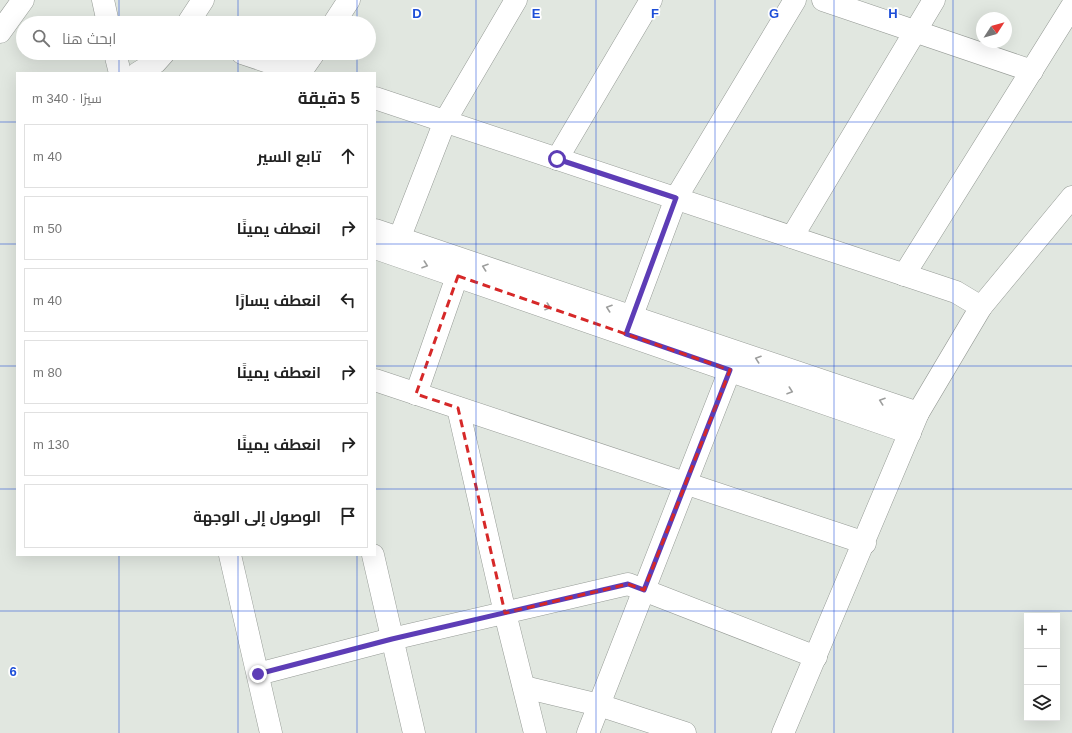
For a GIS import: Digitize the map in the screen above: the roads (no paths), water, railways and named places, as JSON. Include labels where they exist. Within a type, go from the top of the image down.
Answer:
[{"type":"street","points":[[0,32],[23,0]]},
{"type":"street","points":[[103,0],[106,16]]},
{"type":"street","points":[[193,16],[203,0]]},
{"type":"street","points":[[339,16],[349,0]]},
{"type":"street","points":[[389,246],[445,121],[516,0]]},
{"type":"street","points":[[557,159],[651,0]]},
{"type":"street","points":[[629,325],[676,198],[795,0]]},
{"type":"street","points":[[823,0],[1032,71]]},
{"type":"street","points":[[792,237],[934,0]]},
{"type":"street","points":[[904,274],[1072,6]]},
{"type":"street","points":[[117,60],[120,72]]},
{"type":"street","points":[[140,72],[158,60]]},
{"type":"street","points":[[263,60],[298,72]]},
{"type":"street","points":[[302,72],[309,60]]},
{"type":"street","points":[[376,98],[904,274],[956,292],[981,307]]},
{"type":"street","points":[[783,733],[865,543],[918,413],[981,307],[1072,197]]},
{"type":"street","points":[[376,231],[389,246],[461,268],[734,361],[918,413]]},
{"type":"street","points":[[416,394],[461,268]]},
{"type":"street","points":[[734,361],[910,433]]},
{"type":"street","points":[[588,733],[734,361]]},
{"type":"street","points":[[376,380],[865,543]]},
{"type":"street","points":[[458,408],[505,613],[535,733]]},
{"type":"street","points":[[230,556],[271,733]]},
{"type":"street","points":[[373,556],[414,733]]},
{"type":"street","points":[[258,674],[392,639],[628,584],[816,657]]},
{"type":"street","points":[[524,687],[599,705],[685,733]]}]
